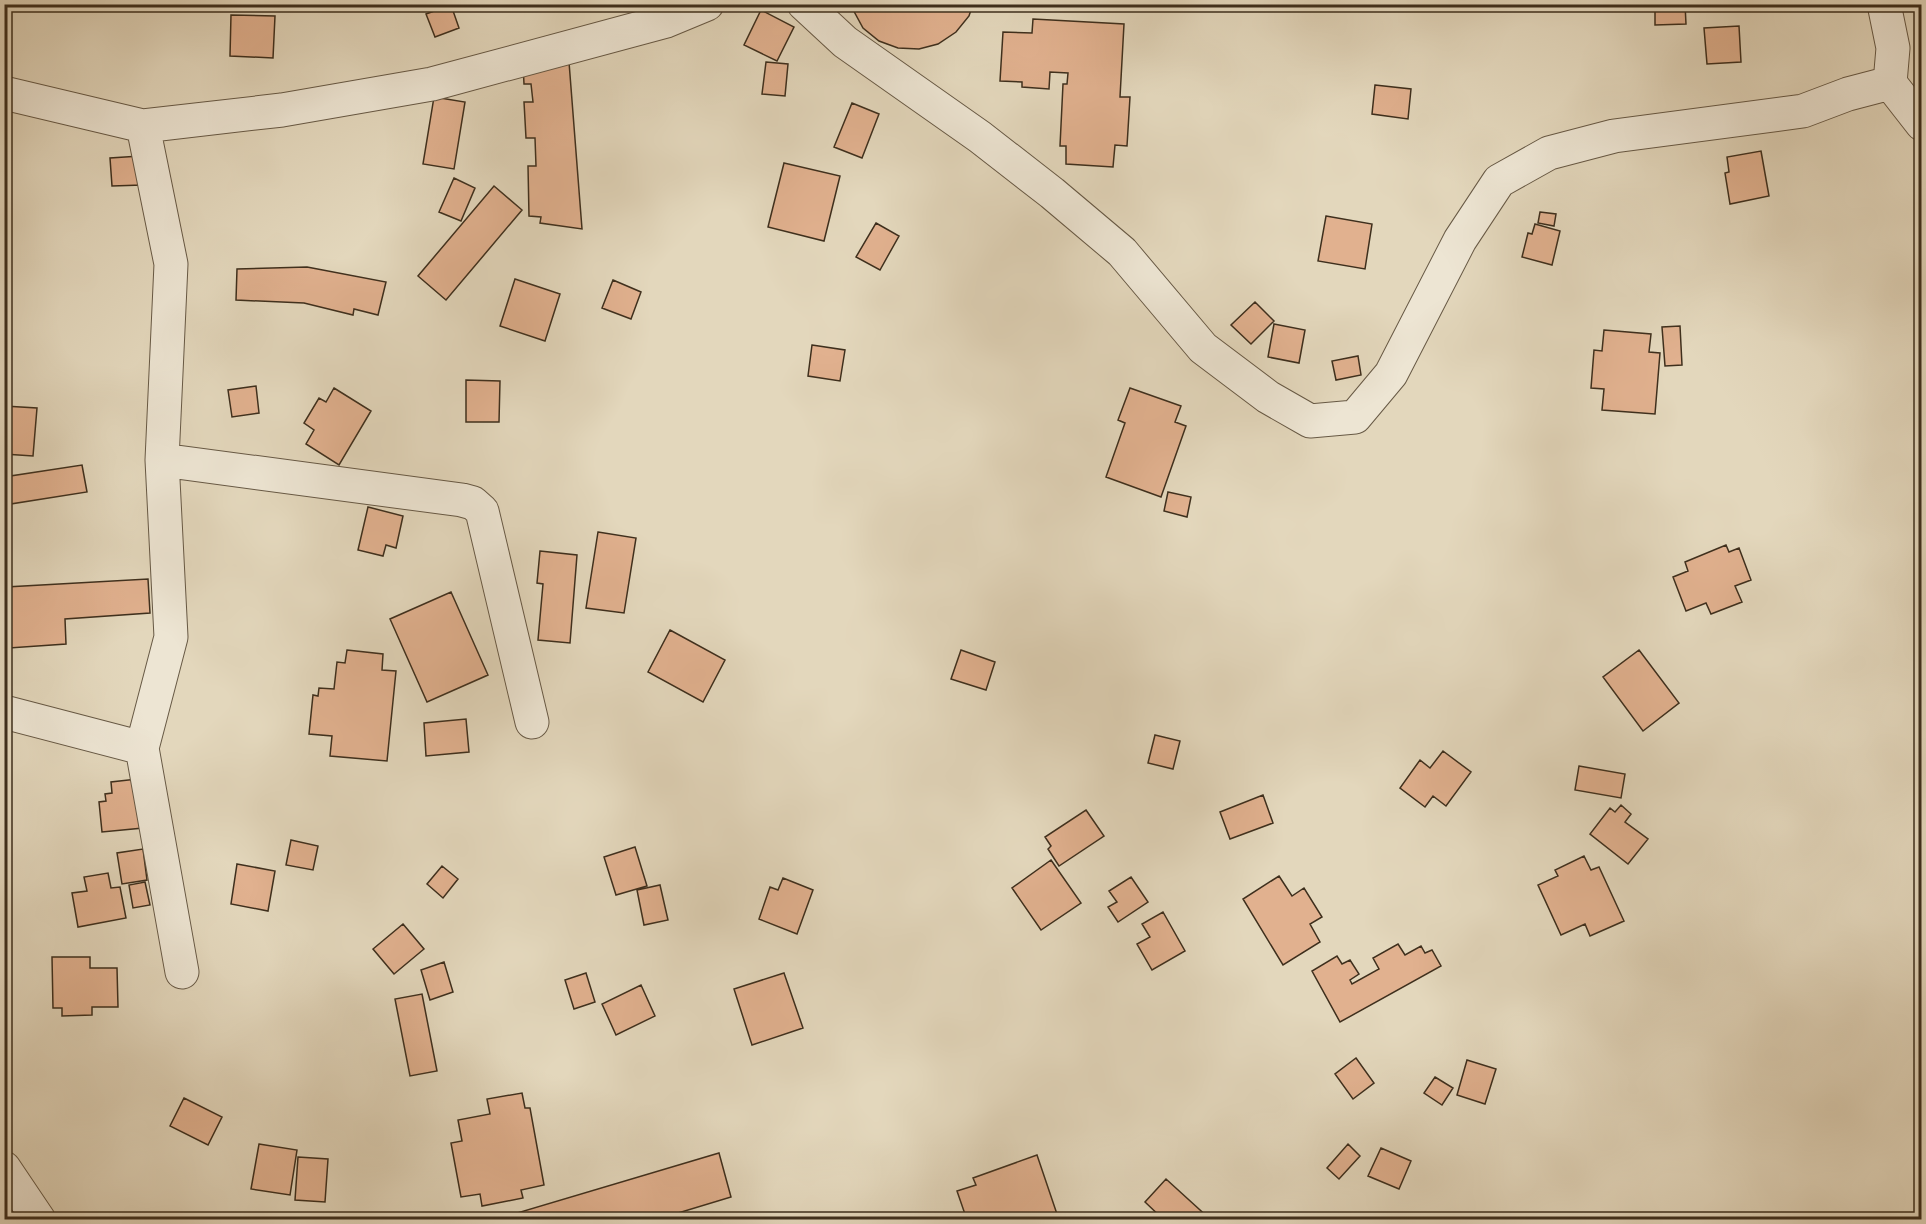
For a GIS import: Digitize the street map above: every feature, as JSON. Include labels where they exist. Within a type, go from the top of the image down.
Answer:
[{"type":"street","points":[[4,93],[143,126],[282,110],[432,84],[666,21],[707,4]]},
{"type":"street","points":[[804,4],[845,42],[980,136],[1052,193],[1122,252],[1203,348],[1268,397],[1310,421],[1355,417],[1390,374],[1460,240],[1499,181],[1549,153],[1614,136],[1803,111],[1848,94],[1890,83]]},
{"type":"street","points":[[1884,4],[1893,48],[1890,83],[1922,124]]},
{"type":"street","points":[[143,126],[171,264],[162,460],[171,637],[142,748],[182,972]]},
{"type":"street","points":[[162,460],[450,498],[473,503],[482,511],[532,722]]},
{"type":"street","points":[[4,712],[142,748]]},
{"type":"street","points":[[4,1168],[39,1220]]},
{"type":"building","points":[[850,4],[973,4],[969,16],[956,32],[938,44],[919,49],[898,48],[879,41],[863,28]]},
{"type":"building","points":[[1655,4],[1685,4],[1686,24],[1655,25]]},
{"type":"building","points":[[451,5],[459,28],[435,37],[426,14]]},
{"type":"building","points":[[761,10],[794,27],[777,61],[744,45]]},
{"type":"building","points":[[231,15],[275,16],[273,58],[230,56]]},
{"type":"building","points":[[1033,19],[1124,24],[1120,97],[1130,97],[1127,146],[1115,145],[1113,167],[1066,164],[1066,146],[1060,146],[1063,84],[1067,84],[1068,73],[1050,72],[1049,89],[1022,87],[1022,82],[1000,81],[1003,32],[1032,33]]},
{"type":"building","points":[[1739,26],[1741,62],[1707,64],[1704,28]]},
{"type":"building","points":[[569,62],[582,229],[540,223],[541,217],[529,216],[528,166],[536,166],[535,138],[526,138],[524,102],[533,102],[531,84],[524,84],[523,64]]},
{"type":"building","points":[[766,62],[788,64],[785,96],[762,94]]},
{"type":"building","points":[[1375,85],[1411,89],[1408,119],[1372,114]]},
{"type":"building","points":[[434,97],[465,102],[454,169],[423,164]]},
{"type":"building","points":[[852,103],[879,114],[862,158],[834,147]]},
{"type":"building","points":[[1761,151],[1769,196],[1730,204],[1725,173],[1729,172],[1727,157]]},
{"type":"building","points":[[140,156],[142,185],[112,186],[110,158]]},
{"type":"building","points":[[784,163],[840,176],[824,241],[768,227]]},
{"type":"building","points":[[454,178],[475,188],[461,221],[439,212]]},
{"type":"building","points":[[494,186],[522,210],[446,300],[418,276]]},
{"type":"building","points":[[1540,212],[1556,214],[1554,226],[1538,223]]},
{"type":"building","points":[[1326,216],[1372,224],[1365,269],[1318,261]]},
{"type":"building","points":[[876,223],[899,236],[880,270],[856,257]]},
{"type":"building","points":[[1535,224],[1560,231],[1552,265],[1522,257],[1528,233],[1532,234]]},
{"type":"building","points":[[307,267],[386,282],[378,315],[354,309],[353,315],[304,303],[236,300],[237,269]]},
{"type":"building","points":[[515,279],[560,294],[545,341],[500,326]]},
{"type":"building","points":[[613,280],[641,292],[631,319],[602,308]]},
{"type":"building","points":[[1255,302],[1274,321],[1251,344],[1231,325]]},
{"type":"building","points":[[1274,324],[1305,330],[1299,363],[1268,357]]},
{"type":"building","points":[[1680,326],[1682,365],[1665,366],[1662,327]]},
{"type":"building","points":[[1604,330],[1651,334],[1649,352],[1660,353],[1655,414],[1602,410],[1604,389],[1591,388],[1594,350],[1602,351]]},
{"type":"building","points":[[812,345],[845,350],[840,381],[808,376]]},
{"type":"building","points":[[1358,356],[1361,375],[1336,380],[1332,361]]},
{"type":"building","points":[[466,380],[500,381],[499,422],[466,422]]},
{"type":"building","points":[[256,386],[259,413],[232,417],[228,390]]},
{"type":"building","points":[[334,388],[371,411],[339,465],[306,444],[314,430],[304,423],[319,398],[326,402]]},
{"type":"building","points":[[1130,388],[1181,406],[1175,422],[1186,426],[1161,497],[1106,477],[1125,423],[1118,420]]},
{"type":"building","points":[[4,406],[37,408],[33,456],[4,454]]},
{"type":"building","points":[[82,465],[87,492],[4,505],[4,477]]},
{"type":"building","points":[[1168,492],[1191,497],[1187,517],[1164,511]]},
{"type":"building","points":[[368,507],[403,516],[396,548],[386,545],[383,556],[358,550]]},
{"type":"building","points":[[598,532],[636,538],[624,613],[586,608]]},
{"type":"building","points":[[1726,545],[1729,552],[1739,548],[1751,580],[1735,586],[1742,602],[1711,614],[1706,603],[1686,611],[1673,577],[1688,571],[1685,562]]},
{"type":"building","points":[[540,551],[577,555],[570,643],[538,640],[543,584],[537,583]]},
{"type":"building","points":[[148,579],[150,613],[65,619],[66,644],[9,648],[6,587]]},
{"type":"building","points":[[451,592],[488,675],[427,702],[390,619]]},
{"type":"building","points":[[670,630],[725,660],[703,702],[648,672]]},
{"type":"building","points":[[347,650],[383,654],[382,670],[396,671],[387,761],[330,756],[332,736],[309,734],[313,695],[318,696],[319,688],[334,689],[337,662],[345,663]]},
{"type":"building","points":[[961,650],[995,662],[986,690],[951,679]]},
{"type":"building","points":[[1639,650],[1679,703],[1643,731],[1603,677]]},
{"type":"building","points":[[466,719],[469,752],[426,756],[424,723]]},
{"type":"building","points":[[1155,735],[1180,741],[1173,769],[1148,763]]},
{"type":"building","points":[[1443,751],[1471,772],[1446,806],[1433,796],[1425,807],[1400,788],[1420,760],[1430,768]]},
{"type":"building","points":[[1579,766],[1625,774],[1621,798],[1575,790]]},
{"type":"building","points":[[137,779],[143,828],[102,832],[99,802],[106,801],[105,794],[112,793],[111,782]]},
{"type":"building","points":[[1263,795],[1273,823],[1230,839],[1220,812]]},
{"type":"building","points":[[1621,805],[1631,814],[1625,822],[1648,839],[1628,864],[1590,834],[1610,808],[1615,812]]},
{"type":"building","points":[[1086,810],[1104,836],[1059,866],[1048,849],[1051,846],[1045,837]]},
{"type":"building","points":[[291,840],[318,846],[313,870],[286,865]]},
{"type":"building","points":[[635,847],[647,886],[616,895],[604,857]]},
{"type":"building","points":[[143,849],[147,880],[122,884],[117,853]]},
{"type":"building","points":[[1584,856],[1591,870],[1599,867],[1624,921],[1590,936],[1585,924],[1561,935],[1538,885],[1558,876],[1555,870]]},
{"type":"building","points":[[1051,860],[1081,903],[1041,930],[1012,888]]},
{"type":"building","points":[[237,864],[275,871],[268,911],[231,904]]},
{"type":"building","points":[[442,866],[458,879],[443,898],[427,884]]},
{"type":"building","points":[[108,873],[111,888],[120,887],[126,918],[78,927],[72,893],[87,891],[84,877]]},
{"type":"building","points":[[1279,876],[1292,896],[1304,888],[1322,917],[1310,924],[1320,942],[1283,965],[1243,899]]},
{"type":"building","points":[[1131,877],[1148,902],[1118,922],[1108,907],[1117,902],[1109,891]]},
{"type":"building","points":[[783,878],[813,890],[797,934],[759,919],[770,887],[778,890]]},
{"type":"building","points":[[145,882],[150,905],[133,908],[129,885]]},
{"type":"building","points":[[660,885],[668,920],[644,925],[637,890]]},
{"type":"building","points":[[1163,912],[1185,951],[1152,970],[1137,944],[1150,937],[1142,924]]},
{"type":"building","points":[[403,924],[424,949],[394,974],[373,949]]},
{"type":"building","points":[[1398,944],[1405,955],[1421,946],[1425,953],[1432,950],[1441,966],[1340,1022],[1312,971],[1337,956],[1342,964],[1350,960],[1359,974],[1350,980],[1352,984],[1379,969],[1373,958]]},
{"type":"building","points":[[52,957],[90,957],[90,968],[117,968],[118,1007],[92,1007],[92,1015],[62,1016],[62,1008],[53,1008]]},
{"type":"building","points":[[444,962],[453,992],[430,1000],[421,970]]},
{"type":"building","points":[[586,973],[595,1002],[574,1009],[565,980]]},
{"type":"building","points":[[784,973],[803,1028],[752,1045],[734,989]]},
{"type":"building","points":[[641,985],[655,1016],[616,1035],[602,1004]]},
{"type":"building","points":[[422,994],[437,1071],[410,1076],[395,999]]},
{"type":"building","points":[[1356,1058],[1374,1083],[1353,1099],[1335,1074]]},
{"type":"building","points":[[1467,1060],[1496,1069],[1485,1104],[1457,1095]]},
{"type":"building","points":[[1435,1077],[1453,1088],[1442,1105],[1424,1093]]},
{"type":"building","points":[[522,1093],[525,1108],[530,1108],[544,1185],[521,1190],[523,1198],[482,1206],[480,1194],[461,1197],[451,1143],[462,1141],[458,1120],[490,1114],[487,1099]]},
{"type":"building","points":[[184,1098],[222,1117],[208,1145],[170,1126]]},
{"type":"building","points":[[259,1144],[297,1150],[290,1195],[251,1189]]},
{"type":"building","points":[[1348,1144],[1360,1156],[1339,1179],[1327,1168]]},
{"type":"building","points":[[1381,1148],[1411,1161],[1399,1189],[1368,1176]]},
{"type":"building","points":[[719,1153],[731,1197],[655,1220],[494,1220]]},
{"type":"building","points":[[1037,1155],[1059,1220],[967,1220],[957,1191],[976,1185],[973,1178]]},
{"type":"building","points":[[298,1157],[328,1159],[325,1202],[295,1200]]},
{"type":"building","points":[[1166,1179],[1211,1220],[1164,1220],[1145,1202]]}]
